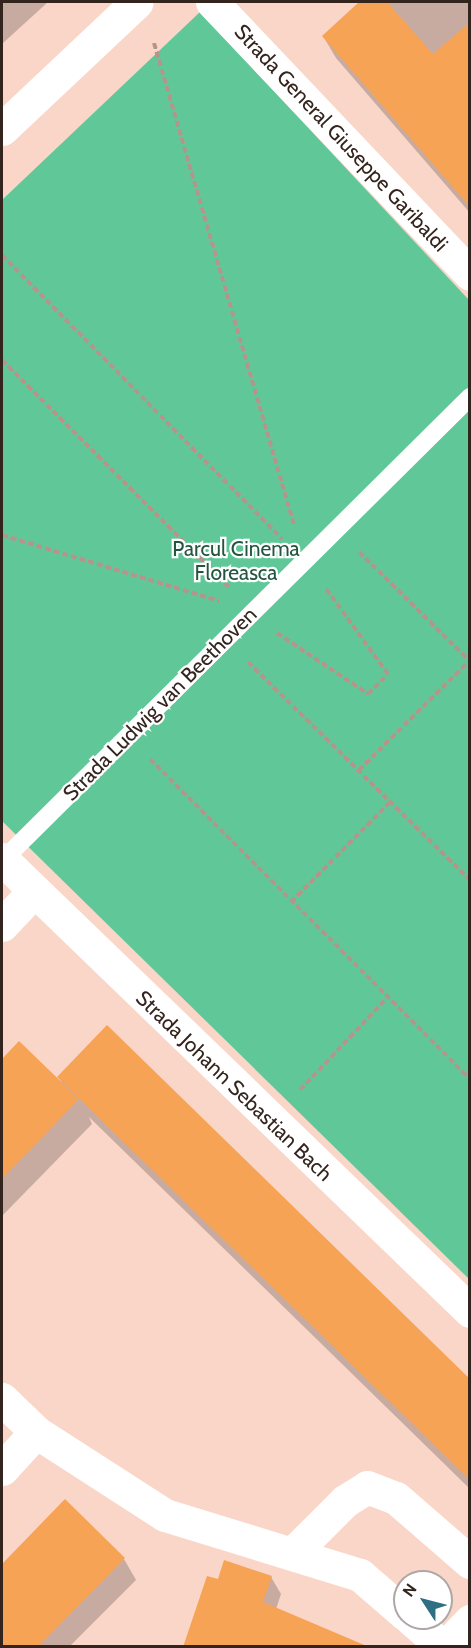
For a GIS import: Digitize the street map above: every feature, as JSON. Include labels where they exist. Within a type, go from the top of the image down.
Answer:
[{"type":"street","points":[[2,129],[137,2]]},
{"type":"street","name":"Strada General Giuseppe Garibaldi","points":[[212,2],[470,274]]},
{"type":"street","name":"Strada Johann Sebastian Bach","points":[[2,859],[269,1121],[470,1311]]},
{"type":"street","points":[[2,925],[34,891]]},
{"type":"street","points":[[2,1399],[36,1432],[165,1515],[294,1552],[360,1575],[393,1604]]},
{"type":"street","points":[[2,1469],[36,1432]]},
{"type":"street","points":[[294,1552],[345,1501],[367,1487],[396,1498],[470,1562]]},
{"type":"street","points":[[424,1630],[444,1647],[470,1621]]},
{"type":"lane","name":"Strada Ludwig van Beethoven","points":[[2,859],[470,397]]},
{"type":"path","points":[[152,36],[304,561]]},
{"type":"path","points":[[2,255],[304,561],[388,674],[368,694],[277,633],[2,360]]},
{"type":"path","points":[[336,529],[469,661],[359,770]]},
{"type":"path","points":[[2,535],[254,611]]},
{"type":"path","points":[[225,639],[470,880]]},
{"type":"path","points":[[127,736],[470,1079]]},
{"type":"path","points":[[291,902],[391,801]]},
{"type":"path","points":[[269,1121],[388,997]]},
{"type":"green space","name":"Parcul Cinema Floreasca","points":[[200,12],[469,300],[469,1279],[2,821],[2,200]]},
{"type":"building","points":[[359,2],[387,2],[433,54],[470,22],[470,207],[322,36]]},
{"type":"building","points":[[107,1025],[470,1379],[470,1480],[57,1077]]},
{"type":"building","points":[[19,1041],[79,1099],[2,1179],[2,1059]]},
{"type":"building","points":[[65,1499],[125,1558],[38,1647],[2,1647],[2,1564]]},
{"type":"building","points":[[224,1560],[272,1576],[263,1602],[369,1647],[183,1647],[207,1576],[218,1579]]}]
